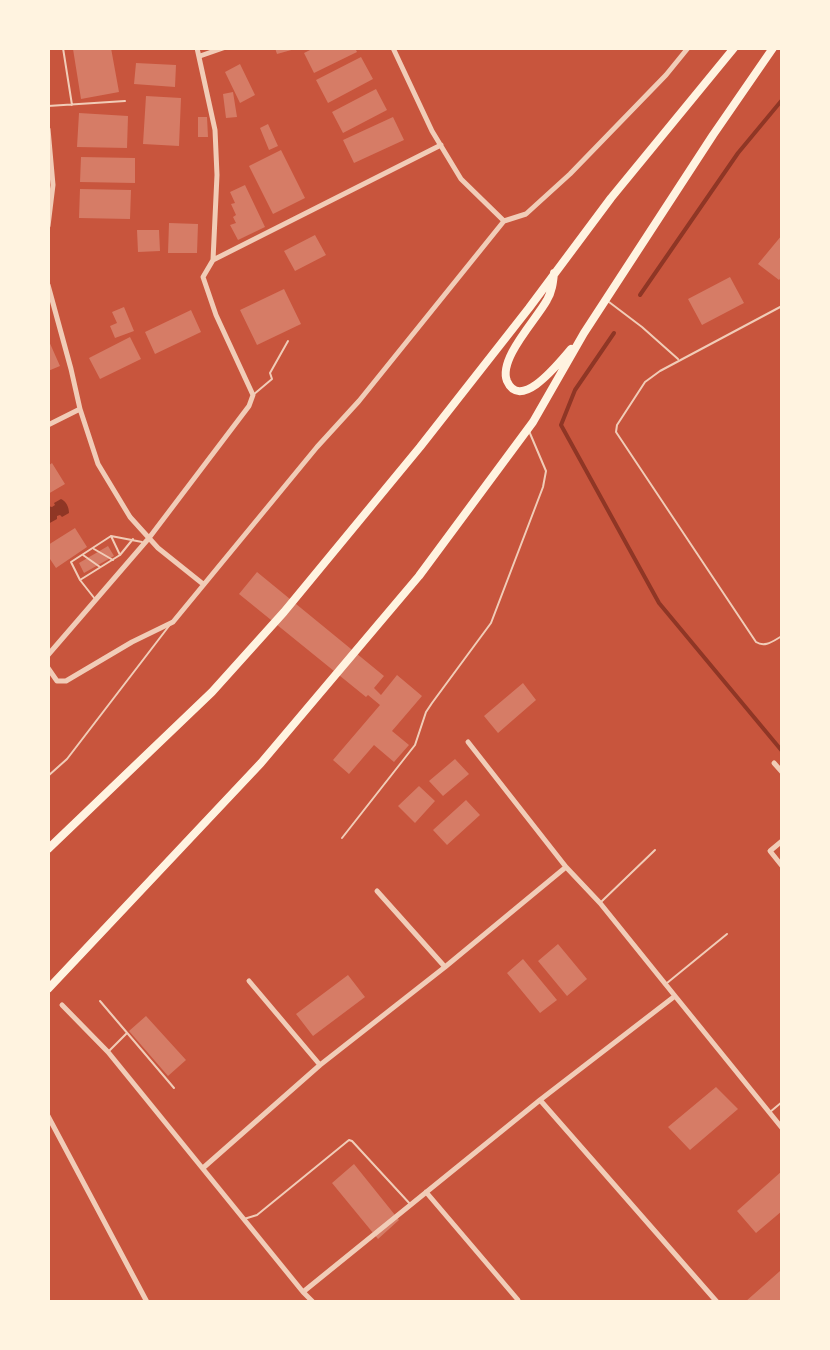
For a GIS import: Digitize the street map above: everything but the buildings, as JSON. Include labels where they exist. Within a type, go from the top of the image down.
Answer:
[{"type":"highway","points":[[48,849],[212,692],[284,612],[420,447],[610,198],[734,48]]},
{"type":"highway","points":[[48,989],[261,763],[419,576],[528,428],[584,333],[713,135],[773,48]]},
{"type":"highway","points":[[554,273],[548,299],[510,355],[505,369],[507,381],[511,387],[526,390],[537,385],[584,333]]},
{"type":"street","points":[[198,48],[215,142],[217,213],[213,234],[213,261]]},
{"type":"street","points":[[200,56],[223,48]]},
{"type":"street","points":[[393,48],[441,145],[461,179],[504,220]]},
{"type":"street","points":[[48,668],[57,681],[66,681],[173,621],[317,447],[359,401],[504,220],[526,214],[570,174],[666,75],[688,48]]},
{"type":"street","points":[[48,129],[53,185],[48,226]]},
{"type":"street","points":[[48,655],[147,540],[249,405],[253,395],[216,315],[203,277],[213,261],[441,145]]},
{"type":"street","points":[[48,285],[80,410],[98,464],[130,517],[147,540],[203,584]]},
{"type":"street","points":[[48,424],[80,410]]},
{"type":"street","points":[[468,742],[566,867],[600,903],[782,1128]]},
{"type":"street","points":[[774,763],[782,772]]},
{"type":"street","points":[[782,841],[770,851],[782,866]]},
{"type":"street","points":[[203,1168],[320,1065],[445,967],[566,867]]},
{"type":"street","points":[[377,891],[445,967]]},
{"type":"street","points":[[249,981],[320,1065]]},
{"type":"street","points":[[303,1292],[540,1100],[675,996]]},
{"type":"street","points":[[62,1005],[108,1053],[313,1302]]},
{"type":"street","points":[[540,1100],[717,1302]]},
{"type":"street","points":[[48,1116],[147,1302]]},
{"type":"street","points":[[426,1192],[518,1300]]},
{"type":"lane","points":[[63,48],[72,105]]},
{"type":"lane","points":[[48,106],[124,101]]},
{"type":"lane","points":[[607,300],[679,360]]},
{"type":"lane","points":[[782,306],[679,360],[645,382],[617,424],[616,432],[756,642],[765,645],[782,636]]},
{"type":"lane","points":[[253,395],[273,379],[270,374],[288,341]]},
{"type":"lane","points":[[342,838],[415,746],[426,712],[491,623],[543,487],[546,471],[528,428]]},
{"type":"lane","points":[[96,600],[70,562],[111,536],[147,540]]},
{"type":"lane","points":[[111,536],[120,555]]},
{"type":"lane","points":[[81,579],[120,555],[133,539]]},
{"type":"lane","points":[[93,549],[113,560]]},
{"type":"lane","points":[[82,555],[100,567]]},
{"type":"lane","points":[[48,776],[67,759],[173,621]]},
{"type":"lane","points":[[600,903],[655,850]]},
{"type":"lane","points":[[665,985],[727,934]]},
{"type":"lane","points":[[100,1001],[174,1088]]},
{"type":"lane","points":[[108,1053],[127,1033]]},
{"type":"lane","points":[[770,1113],[782,1102]]},
{"type":"lane","points":[[244,1219],[257,1215],[349,1140],[411,1205]]},
{"type":"shaded area","points":[[61,499],[67,505],[69,513],[62,517],[57,516],[57,519],[48,524],[48,506],[52,507]]},
{"type":"waterway","points":[[640,295],[738,153],[782,100]]},
{"type":"waterway","points":[[614,333],[575,390],[561,425],[659,603],[782,751]]}]
